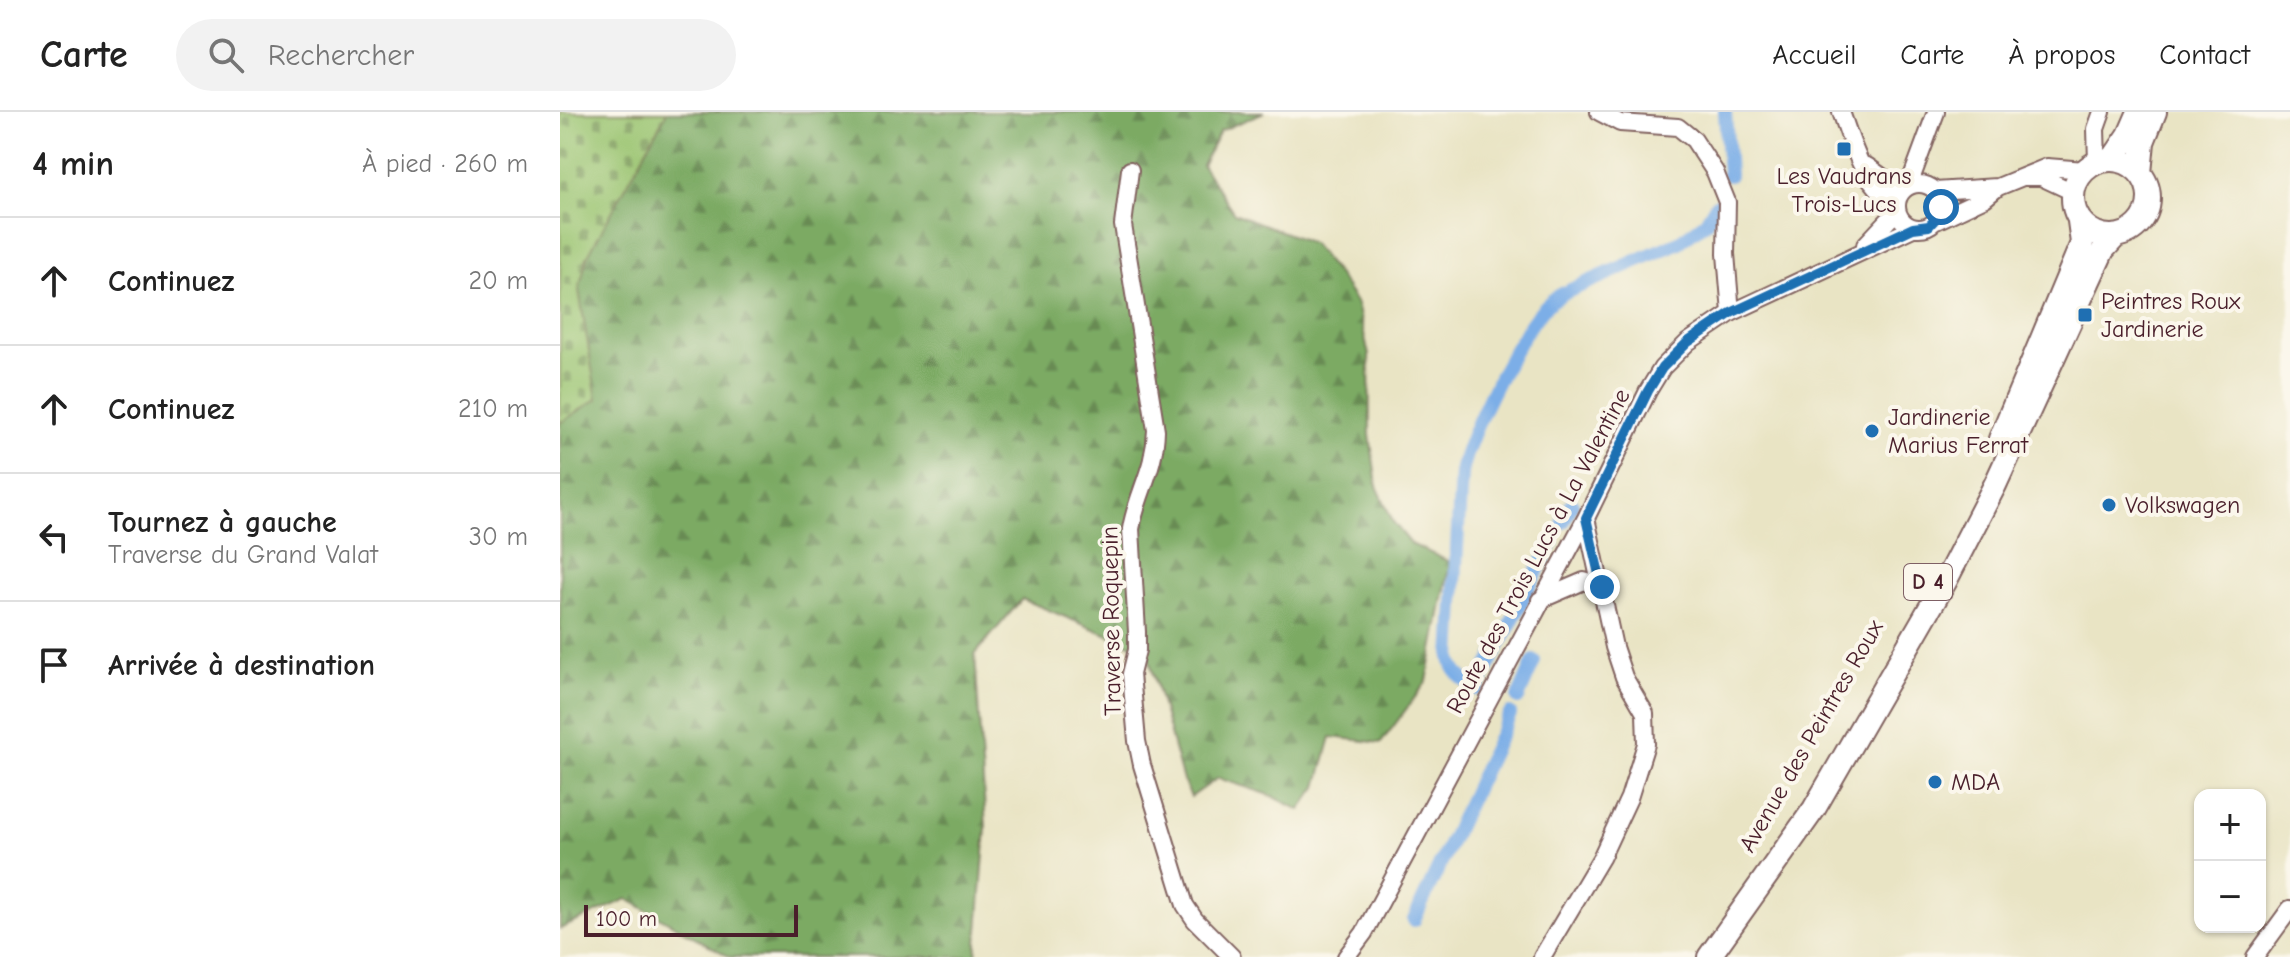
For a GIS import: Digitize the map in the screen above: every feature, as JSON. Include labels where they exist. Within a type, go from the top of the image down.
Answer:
[{"type":"main road","points":[[2139,112],[2129,135],[2077,180],[2073,192],[2073,207],[2079,221],[2101,236],[2115,237],[2134,229],[2146,212],[2148,192],[2140,173],[2143,142],[2155,112]]},
{"type":"main road","points":[[2098,164],[2127,164],[2140,173]]},
{"type":"main road","name":"Avenue des Peintres Roux","points":[[1732,925],[1861,708],[1983,480],[2082,243],[2079,221]]},
{"type":"main road","name":"Avenue des Peintres Roux","points":[[1709,957],[1814,809],[1945,582],[1995,485],[2103,250],[2115,237]]},
{"type":"street","points":[[1599,112],[1620,123],[1678,127],[1694,140],[1708,161],[1725,190],[1727,202],[1726,254],[1731,313]]},
{"type":"street","points":[[1841,112],[1857,156],[1901,198],[1900,219],[1913,228],[1929,226],[1985,198],[1998,187]]},
{"type":"street","name":"Route des Trois Lucs à La Valentine","points":[[1858,252],[1901,198],[1936,112]]},
{"type":"street","points":[[1901,198],[1923,184],[1935,191],[1998,187],[2047,167],[2098,164],[2096,129],[2102,112]]},
{"type":"street","name":"Traverse Roquepin","points":[[1130,170],[1123,225],[1156,430],[1153,463],[1131,529],[1137,650],[1131,674],[1137,741],[1185,905],[1195,920],[1232,957]]},
{"type":"street","points":[[2023,177],[2041,177],[2073,192]]},
{"type":"street","points":[[1934,222],[1941,207],[1935,191]]},
{"type":"street","name":"Route des Trois Lucs à La Valentine","points":[[1346,957],[1364,933],[1586,518],[1662,368],[1688,342],[1731,313],[1913,228]]},
{"type":"street","points":[[1542,957],[1601,858],[1629,798],[1646,744],[1645,713],[1624,677],[1614,647],[1586,518]]},
{"type":"street","points":[[1540,600],[1584,581],[1602,587]]},
{"type":"street","points":[[2255,957],[2290,909]]},
{"type":"green space","points":[[560,112],[1264,112],[1220,131],[1202,165],[1234,213],[1312,243],[1357,304],[1369,355],[1370,435],[1377,486],[1393,522],[1411,544],[1450,562],[1427,681],[1381,743],[1331,737],[1317,787],[1300,810],[1270,795],[1218,778],[1191,797],[1183,781],[1147,651],[1022,599],[975,654],[986,828],[976,957],[730,957],[627,899],[560,929]]},
{"type":"green space","points":[[560,112],[667,112],[587,257],[579,290],[597,399],[560,423]]},
{"type":"waterway","points":[[1725,112],[1729,175]]},
{"type":"waterway","points":[[1552,543],[1477,689],[1457,672],[1451,658],[1461,473],[1484,409],[1524,335],[1551,302],[1564,293],[1679,242],[1706,222],[1716,205]]},
{"type":"waterway","points":[[1563,522],[1572,504]]},
{"type":"waterway","points":[[1518,698],[1534,661]]},
{"type":"waterway","points":[[1414,920],[1510,714]]},
{"type":"place","name":"Les Vaudrans Trois-Lucs","points":[[1844,149]]},
{"type":"place","name":"Peintres Roux Jardinerie","points":[[2085,315]]},
{"type":"place","name":"Jardinerie Marius Ferrat","points":[[1872,431]]},
{"type":"place","name":"Volkswagen","points":[[2109,505]]},
{"type":"place","name":"MDA","points":[[1935,782]]},
{"type":"route","points":[[1602,587],[1586,518],[1662,368],[1688,342],[1731,313],[1858,252],[1913,228],[1929,226],[1939,215],[1941,207]]}]
